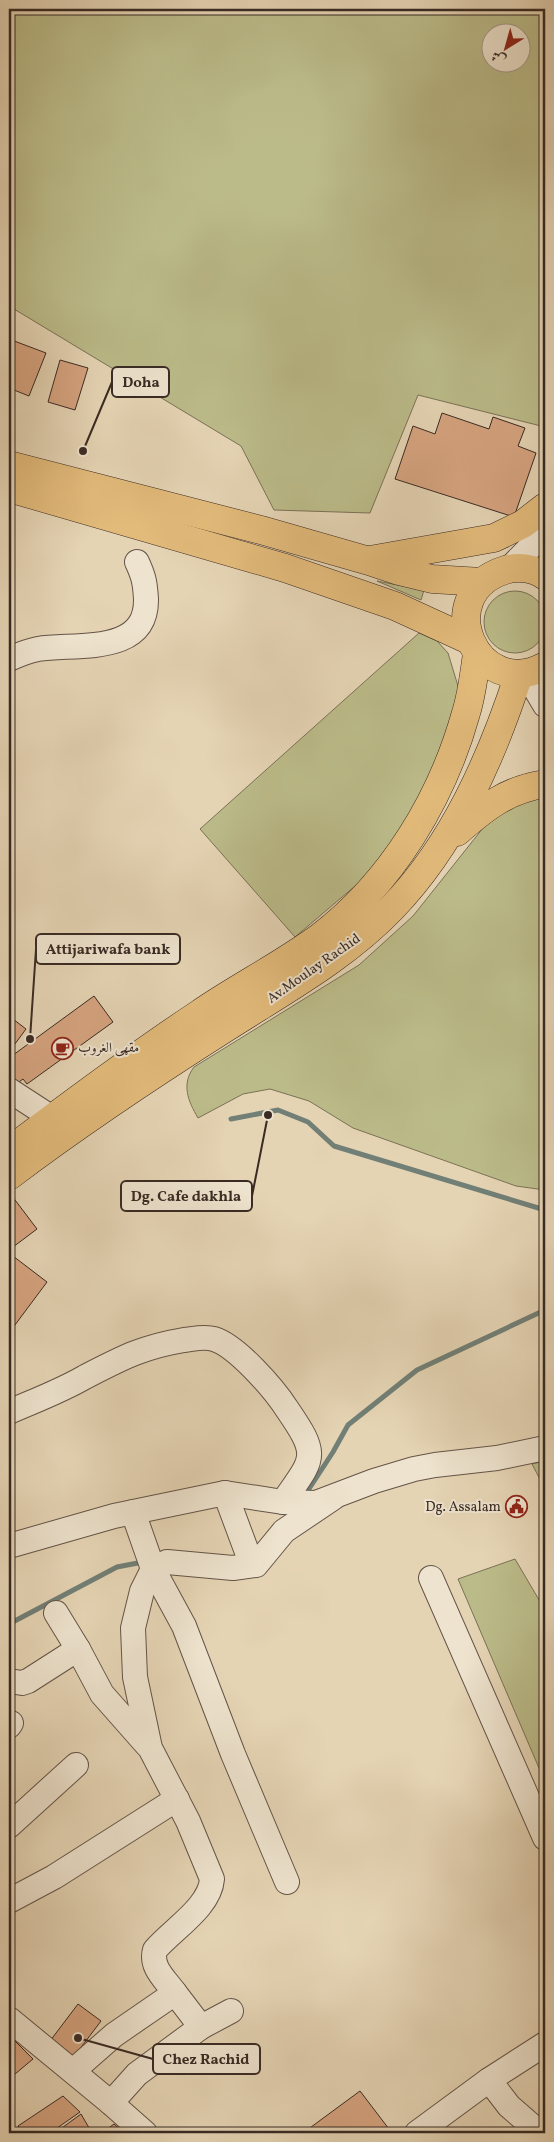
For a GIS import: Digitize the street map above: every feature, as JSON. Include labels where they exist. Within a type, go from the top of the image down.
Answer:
[{"type":"main road","points":[[9,465],[369,561],[400,572],[432,579],[482,582],[495,573],[510,568],[526,568],[545,576]]},
{"type":"main road","points":[[9,488],[285,568],[395,606],[473,647],[489,665],[504,672],[536,670]]},
{"type":"main road","points":[[369,561],[494,538],[517,527],[545,507]]},
{"type":"main road","name":"Av.Moulay Rachid","points":[[9,1176],[59,1126],[199,1013],[319,937],[340,920],[378,880],[412,836],[426,813],[450,764],[467,711],[473,647],[466,625],[467,609],[472,595],[482,582]]},
{"type":"main road","name":"Av.Moulay Rachid","points":[[9,1151],[59,1126],[335,958],[393,907],[439,848],[480,775],[502,724],[536,670]]},
{"type":"main road","points":[[439,848],[496,800],[522,788],[545,784]]},
{"type":"street","points":[[510,568],[545,532]]},
{"type":"street","points":[[9,659],[39,649],[101,644],[128,637],[135,632],[142,621],[146,609],[144,575],[137,562]]},
{"type":"street","points":[[536,670],[545,705]]},
{"type":"street","points":[[9,1090],[59,1126]]},
{"type":"street","points":[[9,1412],[86,1377],[130,1354],[153,1345],[203,1338],[214,1339],[224,1344],[240,1357],[264,1381],[280,1399],[306,1438],[310,1450],[310,1458],[293,1503]]},
{"type":"street","points":[[150,1748],[135,1677],[133,1628],[142,1591],[153,1569],[167,1562],[233,1568],[256,1564],[284,1531],[333,1498],[414,1469],[497,1458],[545,1448]]},
{"type":"street","points":[[225,1493],[247,1552]]},
{"type":"street","points":[[9,1546],[133,1512],[225,1493],[293,1503],[333,1498]]},
{"type":"street","points":[[133,1512],[153,1569],[184,1626],[233,1754],[287,1882]]},
{"type":"street","points":[[431,1578],[545,1838]]},
{"type":"street","points":[[56,1613],[102,1694],[150,1748],[177,1799],[212,1879],[212,1886],[204,1902],[156,1950],[153,1960],[155,1966],[201,2028]]},
{"type":"street","points":[[9,1681],[22,1683],[28,1681],[78,1649]]},
{"type":"street","points":[[9,1826],[76,1765]]},
{"type":"street","points":[[9,1901],[54,1878],[177,1799]]},
{"type":"street","points":[[73,2071],[114,2036],[175,1993]]},
{"type":"street","points":[[111,2103],[137,2074],[201,2028],[231,2011]]},
{"type":"street","points":[[9,2019],[145,2133]]},
{"type":"street","points":[[424,2132],[489,2080],[545,2044]]},
{"type":"street","points":[[489,2080],[509,2106],[540,2133]]},
{"type":"green space","points":[[9,9],[545,9],[545,427],[418,395],[370,513],[274,510],[241,446],[9,306]]},
{"type":"green space","points":[[377,581],[424,590],[421,600]]},
{"type":"green space","points":[[515,591],[527,593],[537,600],[544,610],[546,622],[544,634],[537,644],[527,651],[515,653],[503,651],[493,644],[486,634],[484,622],[486,610],[493,600],[503,593]]},
{"type":"green space","points":[[419,633],[437,641],[448,653],[458,686],[458,702],[433,779],[385,853],[361,881],[295,937],[200,829]]},
{"type":"green space","points":[[545,796],[545,1190],[516,1186],[353,1128],[309,1101],[270,1089],[243,1094],[198,1118],[187,1092],[188,1080],[194,1067],[359,965],[413,916],[487,823],[503,808]]},
{"type":"green space","points":[[545,1461],[545,1489],[532,1464]]},
{"type":"green space","points":[[515,1559],[545,1610],[545,1782],[458,1579]]},
{"type":"building","points":[[9,339],[46,353],[29,396],[9,388],[9,377],[14,365],[9,363]]},
{"type":"building","points":[[60,360],[88,368],[75,410],[48,402]]},
{"type":"building","points":[[442,413],[489,429],[493,417],[525,428],[518,446],[536,453],[514,517],[395,479],[413,426],[435,434]]},
{"type":"building","points":[[94,996],[113,1022],[27,1084],[23,1079],[15,1085],[9,1076],[11,1071],[9,1068],[9,1058]]},
{"type":"building","points":[[9,1016],[26,1029],[9,1052]]},
{"type":"building","points":[[9,1192],[37,1229],[9,1250]]},
{"type":"building","points":[[9,1253],[47,1282],[9,1333],[9,1295],[15,1289],[9,1284]]},
{"type":"building","points":[[78,2004],[101,2021],[73,2058],[50,2041]]},
{"type":"building","points":[[12,2038],[33,2059],[9,2079],[9,2041]]},
{"type":"building","points":[[360,2091],[392,2133],[303,2133]]},
{"type":"building","points":[[63,2096],[80,2112],[50,2133],[24,2133],[18,2126]]},
{"type":"building","points":[[81,2114],[92,2133],[55,2133]]},
{"type":"building","points":[[114,2124],[124,2133],[102,2133]]},
{"type":"waterway","points":[[231,1119],[278,1110],[308,1122],[334,1146],[545,1210]]},
{"type":"waterway","points":[[305,1495],[348,1425],[417,1370],[545,1310]]},
{"type":"waterway","points":[[9,1624],[117,1567],[143,1562]]},
{"type":"place","name":"Doha","points":[[83,451]]},
{"type":"place","name":"Attijariwafa bank","points":[[30,1039]]},
{"type":"place","name":"مقهى الغروب","points":[[62,1048]]},
{"type":"place","name":"Dg. Cafe dakhla","points":[[268,1115]]},
{"type":"place","name":"Dg. Assalam","points":[[517,1507]]},
{"type":"place","name":"Chez Rachid","points":[[78,2038]]}]
